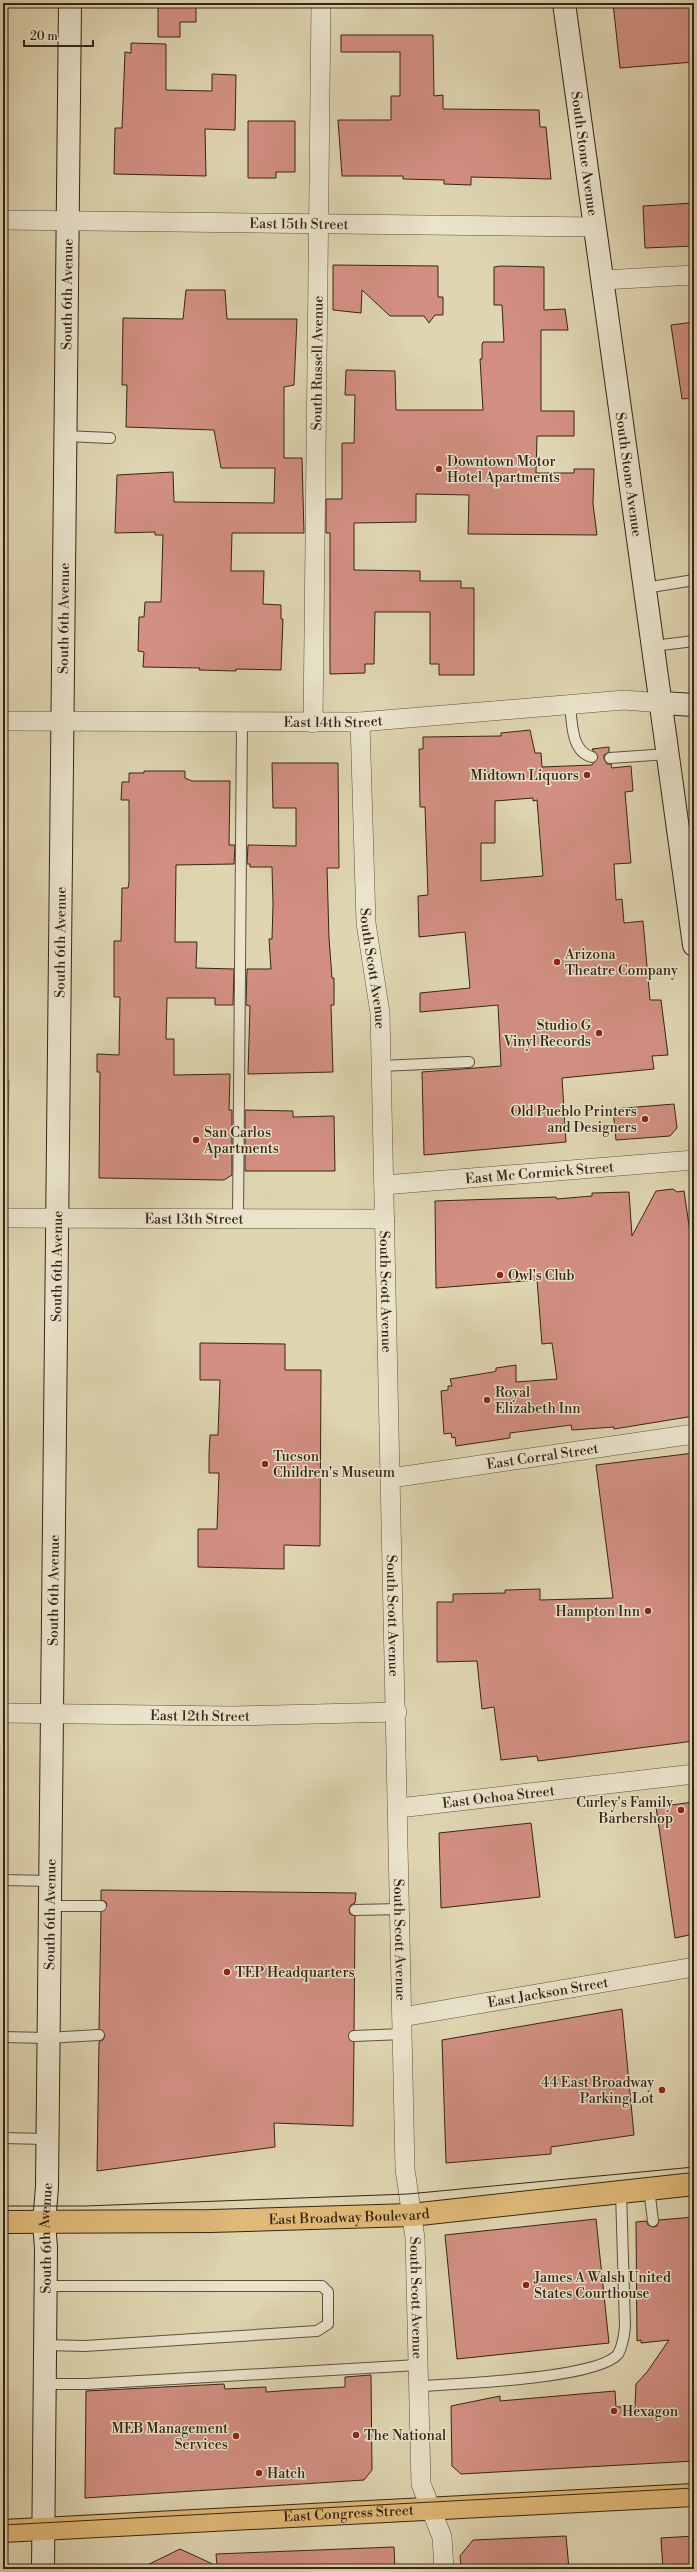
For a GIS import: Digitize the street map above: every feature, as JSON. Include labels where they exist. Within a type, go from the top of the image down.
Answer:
[{"type":"main road","name":"South 6th Avenue","points":[[43,2569],[46,2286],[44,2223],[47,2139],[61,722],[70,3]]},
{"type":"main road","name":"South Stone Avenue","points":[[564,3],[662,703],[694,945]]},
{"type":"main road","points":[[662,703],[694,705]]},
{"type":"main road","name":"East Broadway Boulevard","points":[[3,2222],[44,2223],[411,2215],[694,2184]]},
{"type":"main road","name":"East Congress Street","points":[[3,2531],[694,2495]]},
{"type":"street","name":"South Russell Avenue","points":[[312,723],[320,224],[321,3]]},
{"type":"street","name":"East 15th Street","points":[[3,220],[595,227]]},
{"type":"street","points":[[602,280],[694,275]]},
{"type":"street","name":"East 14th Street","points":[[3,721],[360,722],[624,700],[662,703]]},
{"type":"street","name":"South Scott Avenue","points":[[360,722],[366,923],[380,1003],[397,1712],[405,2170],[415,2238],[418,2365],[420,2386],[421,2484],[429,2508],[442,2537],[444,2569]]},
{"type":"street","name":"East Mc Cormick Street","points":[[384,1185],[694,1160]]},
{"type":"street","name":"East 13th Street","points":[[3,1218],[384,1219]]},
{"type":"street","name":"East Corral Street","points":[[391,1478],[694,1434]]},
{"type":"street","name":"East 12th Street","points":[[3,1713],[231,1716],[397,1712]]},
{"type":"street","name":"East Ochoa Street","points":[[399,1808],[694,1774]]},
{"type":"street","name":"East Jackson Street","points":[[403,2025],[694,1967]]},
{"type":"lane","points":[[65,436],[110,438]]},
{"type":"lane","points":[[645,588],[694,580]]},
{"type":"lane","points":[[653,646],[694,641]]},
{"type":"lane","points":[[570,704],[576,743],[580,750],[592,757]]},
{"type":"lane","points":[[238,1218],[242,722]]},
{"type":"lane","points":[[610,758],[668,754]]},
{"type":"lane","points":[[381,1066],[469,1062]]},
{"type":"lane","points":[[3,1880],[49,1881]]},
{"type":"lane","points":[[49,1906],[101,1906]]},
{"type":"lane","points":[[355,1910],[400,1909]]},
{"type":"lane","points":[[354,2036],[403,2025]]},
{"type":"lane","points":[[3,2037],[47,2038],[99,2034]]},
{"type":"lane","points":[[3,2138],[47,2139]]},
{"type":"lane","points":[[649,2188],[652,2221]]},
{"type":"lane","points":[[420,2386],[546,2376],[590,2368],[608,2361],[618,2354],[623,2342],[625,2327],[621,2191]]},
{"type":"lane","points":[[45,2345],[85,2346],[317,2332],[328,2324],[328,2292],[322,2286],[46,2286]]},
{"type":"lane","points":[[45,2384],[88,2384],[418,2365]]},
{"type":"green space","points":[[3,1080],[9,1080],[7,1167],[3,1167]]},
{"type":"green space","points":[[3,1267],[8,1267],[3,1543]]},
{"type":"building","points":[[158,3],[196,3],[196,22],[180,22],[180,37],[158,37]]},
{"type":"building","points":[[613,3],[690,3],[694,62],[620,68]]},
{"type":"building","points":[[341,35],[433,35],[434,96],[443,95],[443,109],[539,110],[540,127],[546,127],[551,179],[471,177],[471,185],[444,184],[444,180],[403,179],[403,176],[342,176],[338,120],[391,120],[391,96],[400,96],[400,52],[341,52]]},
{"type":"building","points":[[131,43],[166,44],[166,90],[212,91],[212,74],[236,75],[235,130],[205,129],[206,176],[114,174],[115,128],[122,128],[125,52],[131,53]]},
{"type":"building","points":[[248,121],[295,121],[295,172],[276,172],[276,178],[248,178]]},
{"type":"building","points":[[694,203],[694,246],[645,248],[643,206]]},
{"type":"building","points":[[333,265],[438,266],[438,297],[443,297],[443,315],[435,315],[429,323],[424,316],[390,316],[362,290],[361,313],[333,310]]},
{"type":"building","points":[[494,267],[544,267],[544,310],[565,309],[568,330],[541,330],[541,411],[574,411],[574,436],[537,436],[536,473],[574,473],[574,469],[594,469],[593,504],[597,535],[468,534],[469,495],[416,494],[416,522],[354,523],[354,570],[420,571],[420,581],[461,581],[461,588],[474,588],[474,675],[439,675],[439,664],[430,664],[430,612],[375,612],[374,664],[365,664],[365,673],[330,674],[330,533],[326,533],[326,499],[342,499],[342,443],[354,443],[355,395],[345,395],[346,370],[395,371],[396,410],[483,410],[480,359],[482,359],[482,345],[483,342],[504,342],[502,305],[494,305]]},
{"type":"building","points":[[186,290],[225,290],[227,319],[297,319],[294,385],[284,387],[284,458],[302,458],[304,533],[232,533],[231,571],[264,571],[263,604],[281,605],[281,619],[283,619],[281,670],[236,669],[236,671],[199,670],[200,668],[143,667],[144,652],[138,651],[139,617],[144,617],[145,602],[161,602],[163,535],[155,535],[155,532],[115,533],[117,475],[173,472],[174,502],[274,503],[275,468],[221,468],[214,430],[126,427],[127,385],[122,385],[123,318],[183,319]]},
{"type":"building","points":[[694,322],[694,398],[682,399],[671,325]]},
{"type":"building","points":[[530,730],[535,753],[541,753],[542,767],[592,765],[598,757],[592,749],[609,747],[609,752],[604,755],[604,759],[607,764],[611,764],[612,768],[631,766],[633,791],[625,792],[631,863],[614,864],[616,900],[622,899],[624,923],[643,921],[650,1000],[661,1000],[668,1055],[652,1056],[654,1069],[562,1078],[566,1142],[424,1155],[422,1072],[501,1066],[498,1005],[420,1012],[420,993],[470,988],[465,932],[419,937],[418,896],[428,895],[425,807],[420,807],[419,749],[423,749],[423,737],[501,736],[501,733]],"holes":[[[533,798],[533,801],[537,800],[543,876],[481,881],[481,843],[495,843],[495,801]]]},
{"type":"building","points":[[272,763],[338,763],[339,868],[327,868],[329,938],[332,978],[334,978],[334,1005],[331,1005],[333,1072],[248,1074],[250,1006],[246,1005],[247,969],[271,969],[269,939],[272,939],[273,904],[272,867],[250,867],[250,864],[247,864],[248,845],[296,846],[296,808],[273,808]]},
{"type":"building","points":[[144,771],[185,771],[185,778],[192,781],[230,781],[229,845],[235,845],[234,864],[176,865],[175,942],[197,942],[196,968],[234,969],[233,1005],[215,1005],[215,998],[167,998],[166,1039],[174,1039],[174,1075],[230,1074],[229,1110],[232,1110],[232,1175],[224,1180],[99,1178],[100,1072],[97,1072],[97,1054],[119,1055],[120,997],[114,997],[114,941],[121,941],[122,888],[128,888],[129,882],[129,800],[121,800],[122,782],[129,782],[129,773],[144,773]]},
{"type":"building","name":"Old Pueblo Printers and Designers","points":[[674,1104],[677,1128],[670,1136],[616,1140],[613,1109]]},
{"type":"building","points":[[245,1110],[293,1111],[293,1117],[334,1116],[335,1171],[245,1171]]},
{"type":"building","points":[[673,1189],[677,1192],[684,1191],[690,1232],[694,1231],[694,1416],[614,1429],[614,1427],[572,1430],[571,1425],[510,1433],[510,1438],[456,1446],[455,1437],[452,1438],[451,1433],[444,1434],[441,1391],[448,1390],[448,1386],[452,1386],[450,1379],[493,1372],[496,1371],[496,1368],[516,1365],[516,1382],[557,1379],[552,1343],[542,1344],[537,1280],[436,1288],[435,1201],[556,1197],[557,1199],[592,1196],[592,1193],[629,1192],[632,1236],[656,1191]]},
{"type":"building","name":"Tucson Children's Museum","points":[[200,1343],[285,1344],[285,1370],[321,1370],[320,1546],[284,1545],[284,1569],[198,1567],[198,1529],[217,1529],[219,1473],[209,1473],[209,1455],[210,1435],[218,1435],[220,1380],[200,1380]]},
{"type":"building","points":[[694,1453],[694,1741],[538,1761],[537,1756],[501,1760],[494,1707],[482,1709],[477,1661],[437,1662],[437,1602],[453,1602],[453,1594],[505,1593],[505,1590],[540,1589],[540,1600],[613,1598],[596,1465]]},
{"type":"building","points":[[694,1802],[694,1934],[675,1938],[656,1807]]},
{"type":"building","points":[[531,1823],[540,1897],[441,1908],[439,1833]]},
{"type":"building","name":"TEP Headquarters","points":[[101,1890],[356,1893],[355,1903],[351,1905],[349,1910],[350,1914],[355,1916],[354,2030],[348,2036],[354,2042],[353,2126],[274,2123],[275,2147],[97,2171],[99,2042],[103,2040],[105,2035],[99,2029],[101,1912],[107,1906],[106,1902],[101,1900]]},
{"type":"building","points":[[622,2009],[634,2135],[551,2147],[551,2154],[446,2163],[442,2040]]},
{"type":"building","points":[[694,2217],[694,2461],[461,2474],[452,2466],[451,2406],[500,2396],[500,2401],[615,2391],[616,2407],[635,2406],[636,2384],[647,2372],[669,2340],[641,2343],[641,2340],[637,2341],[636,2222],[646,2221],[648,2225],[653,2227],[657,2226],[659,2220]]},
{"type":"building","name":"James A Walsh United States Courthouse","points":[[596,2219],[609,2343],[457,2359],[445,2235]]},
{"type":"building","points":[[371,2375],[372,2470],[364,2480],[85,2498],[86,2391],[224,2384],[225,2389],[266,2387],[266,2392],[345,2387],[345,2377]]},
{"type":"building","points":[[566,2536],[569,2569],[461,2568],[460,2556],[473,2540]]},
{"type":"building","points":[[694,2536],[694,2569],[663,2569],[661,2538]]},
{"type":"building","points":[[394,2547],[395,2569],[139,2569],[180,2549],[217,2566],[216,2554]]},
{"type":"tram line","points":[[3,2206],[85,2206],[408,2194],[694,2167]]},
{"type":"tram line","points":[[3,2525],[694,2488]]},
{"type":"place","name":"Downtown Motor Hotel Apartments","points":[[439,469]]},
{"type":"place","name":"Midtown Liquors","points":[[587,775]]},
{"type":"place","name":"Arizona Theatre Company","points":[[557,962]]},
{"type":"place","name":"Studio G Vinyl Records","points":[[599,1033]]},
{"type":"place","name":"Old Pueblo Printers and Designers","points":[[645,1119]]},
{"type":"place","name":"San Carlos Apartments","points":[[196,1140]]},
{"type":"place","name":"Owl's Club","points":[[500,1275]]},
{"type":"place","name":"Royal Elizabeth Inn","points":[[487,1400]]},
{"type":"place","name":"Tucson Children's Museum","points":[[265,1464]]},
{"type":"place","name":"Hampton Inn","points":[[648,1611]]},
{"type":"place","name":"Curley's Family Barbershop","points":[[681,1810]]},
{"type":"place","name":"TEP Headquarters","points":[[227,1972]]},
{"type":"place","name":"44 East Broadway Parking Lot","points":[[662,2090]]},
{"type":"place","name":"James A Walsh United States Courthouse","points":[[526,2285]]},
{"type":"place","name":"Hexagon","points":[[614,2411]]},
{"type":"place","name":"The National","points":[[356,2435]]},
{"type":"place","name":"MEB Management Services","points":[[236,2436]]},
{"type":"place","name":"Hatch","points":[[259,2473]]}]
